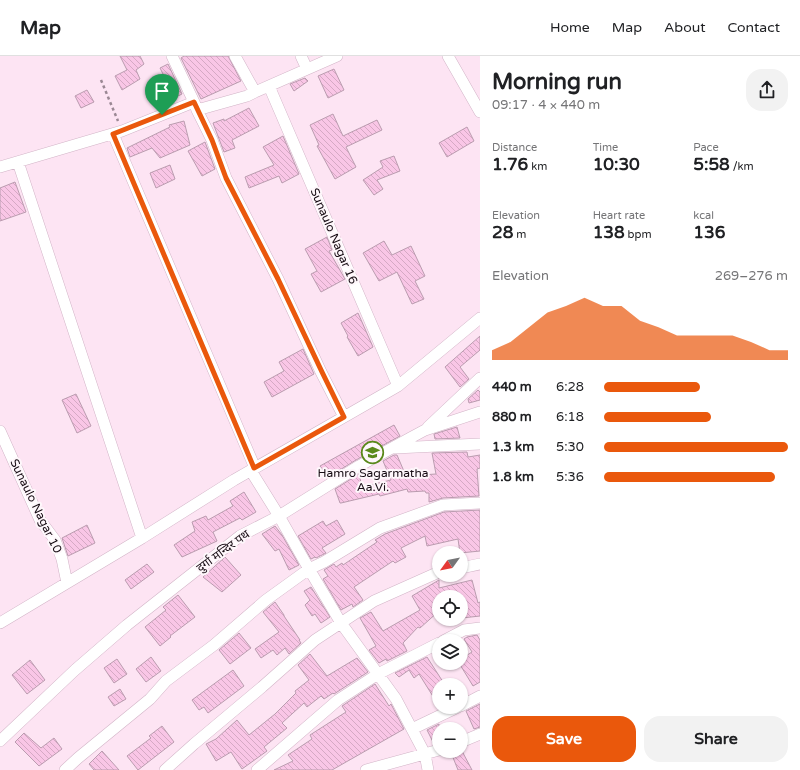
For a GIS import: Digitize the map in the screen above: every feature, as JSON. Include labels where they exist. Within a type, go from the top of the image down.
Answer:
[{"type":"street","points":[[172,56],[212,140],[226,178],[278,279],[344,417]]},
{"type":"street","points":[[234,56],[255,92]]},
{"type":"street","points":[[301,56],[307,69]]},
{"type":"street","points":[[0,167],[117,132],[196,106],[248,96],[337,56]]},
{"type":"street","points":[[448,56],[480,112]]},
{"type":"street","name":"Sunaulo Nagar 16","points":[[269,86],[398,386]]},
{"type":"street","points":[[117,132],[253,470],[341,623],[396,699],[425,754],[428,770]]},
{"type":"street","points":[[18,162],[142,538]]},
{"type":"street","points":[[0,622],[68,583],[234,480],[398,386],[480,318]]},
{"type":"street","points":[[425,430],[480,378]]},
{"type":"street","name":"दुर्गा मन्दिर पथ","points":[[0,741],[75,670],[127,625],[240,536],[279,516],[359,466],[425,430],[480,412]]},
{"type":"street","name":"Sunaulo Nagar 10","points":[[0,431],[40,520],[55,540],[62,559],[68,583]]},
{"type":"street","points":[[391,448],[480,444]]},
{"type":"street","points":[[65,770],[150,699],[166,681],[214,645],[266,600],[309,569],[324,562],[380,528],[443,505],[480,503]]},
{"type":"street","points":[[468,567],[480,564]]},
{"type":"street","points":[[165,770],[315,640],[374,601],[432,575]]},
{"type":"street","points":[[456,634],[464,630],[480,628]]},
{"type":"street","points":[[256,770],[338,700],[378,674],[432,647]]},
{"type":"street","points":[[468,702],[480,696]]},
{"type":"street","points":[[412,729],[443,714]]},
{"type":"street","points":[[468,739],[480,734]]},
{"type":"street","points":[[366,770],[432,752]]},
{"type":"path","points":[[101,80],[117,132]]},
{"type":"building","points":[[120,56],[140,56],[144,64],[136,70],[140,79],[122,90],[115,76],[127,70]]},
{"type":"building","points":[[184,56],[228,56],[241,81],[201,99],[181,58]]},
{"type":"building","points":[[168,64],[182,94],[162,104],[157,94],[170,88],[160,68]]},
{"type":"building","points":[[334,69],[344,90],[328,98],[318,76]]},
{"type":"building","points":[[305,78],[308,81],[294,91],[290,84]]},
{"type":"building","points":[[87,90],[94,102],[81,108],[75,96]]},
{"type":"building","points":[[249,108],[259,126],[232,140],[235,148],[224,152],[213,123],[224,119],[224,121]]},
{"type":"building","points":[[333,114],[343,136],[377,120],[382,130],[346,147],[356,167],[335,179],[317,146],[319,145],[310,125]]},
{"type":"building","points":[[184,121],[190,145],[160,158],[152,148],[130,157],[127,148],[170,127],[169,125]]},
{"type":"building","points":[[467,127],[474,141],[447,157],[439,143]]},
{"type":"building","points":[[283,136],[299,174],[282,183],[279,176],[249,188],[245,177],[274,165],[263,147]]},
{"type":"building","points":[[205,142],[215,169],[202,176],[188,151]]},
{"type":"building","points":[[394,156],[400,171],[377,180],[383,189],[374,195],[363,180],[383,167],[380,161]]},
{"type":"building","points":[[170,165],[175,179],[156,188],[150,173]]},
{"type":"building","points":[[15,182],[26,212],[0,221],[0,188]]},
{"type":"building","points":[[327,237],[332,250],[329,251],[345,279],[321,292],[311,274],[317,271],[305,249]]},
{"type":"building","points":[[384,241],[392,255],[411,246],[425,276],[415,281],[424,299],[412,304],[397,272],[379,281],[363,253]]},
{"type":"building","points":[[358,313],[373,347],[358,356],[341,323]]},
{"type":"building","points":[[480,336],[480,350],[460,367],[469,379],[460,387],[445,367]]},
{"type":"building","points":[[303,349],[314,374],[272,397],[264,382],[284,371],[279,362]]},
{"type":"building","points":[[478,390],[480,392],[480,400],[469,403],[468,399]]},
{"type":"building","points":[[76,394],[91,426],[77,433],[62,400]]},
{"type":"building","points":[[394,425],[400,436],[327,477],[320,466]]},
{"type":"building","points":[[457,427],[460,438],[435,439],[434,434]]},
{"type":"building","points":[[467,452],[468,457],[480,455],[480,468],[477,469],[479,496],[443,498],[429,502],[429,493],[426,493],[425,491],[408,492],[407,489],[380,496],[379,494],[340,503],[335,489],[359,474],[362,487],[391,480],[383,461],[394,455],[397,455],[406,476],[436,474],[432,453]]},
{"type":"building","points":[[244,492],[256,512],[242,520],[240,518],[213,532],[217,541],[182,557],[174,545],[195,531],[192,522],[206,516],[208,520],[233,506],[230,501]]},
{"type":"building","points":[[480,510],[480,551],[468,552],[468,546],[459,546],[458,539],[427,546],[425,536],[401,548],[406,557],[395,563],[393,561],[354,587],[363,600],[353,607],[352,604],[341,610],[323,579],[328,576],[324,570],[334,564],[336,567],[342,563],[343,565],[377,542],[375,540],[385,534],[444,512]]},
{"type":"building","points":[[337,520],[345,534],[322,548],[326,553],[311,559],[298,536],[323,521],[326,526]]},
{"type":"building","points":[[87,525],[95,543],[68,556],[62,538]]},
{"type":"building","points":[[275,526],[282,535],[299,565],[289,570],[279,549],[275,551],[262,534]]},
{"type":"building","points":[[225,557],[241,575],[222,592],[203,577]]},
{"type":"building","points":[[147,564],[154,572],[131,589],[125,580]]},
{"type":"building","points":[[472,580],[478,603],[480,602],[480,616],[468,617],[468,590],[432,590],[432,617],[420,628],[418,627],[403,643],[407,651],[387,661],[386,659],[379,663],[369,650],[376,646],[360,618],[371,612],[383,631],[420,610],[412,596],[436,582],[439,582],[439,588]]},
{"type":"building","points":[[311,587],[330,617],[321,623],[315,614],[312,616],[305,605],[310,600],[304,591]]},
{"type":"building","points":[[178,595],[195,617],[170,636],[171,637],[160,646],[145,627],[166,610],[163,607]]},
{"type":"building","points":[[275,602],[301,643],[289,654],[285,648],[277,655],[273,650],[261,658],[255,649],[279,632],[263,612]]},
{"type":"building","points":[[239,633],[251,648],[230,664],[219,650]]},
{"type":"building","points":[[477,635],[480,640],[480,682],[473,686],[463,670],[468,670],[468,655],[472,652],[468,646],[468,637]]},
{"type":"building","points":[[310,654],[327,676],[357,658],[368,672],[324,699],[321,696],[307,707],[304,703],[282,723],[287,728],[264,747],[267,751],[242,769],[231,752],[216,761],[206,744],[216,739],[237,720],[249,735],[275,714],[296,693],[295,691],[309,680],[298,665]]},
{"type":"building","points":[[151,657],[161,671],[146,682],[136,669]]},
{"type":"building","points":[[427,657],[432,665],[432,670],[435,670],[440,678],[432,678],[432,695],[419,674],[414,678],[409,670],[399,677],[395,673]]},
{"type":"building","points":[[117,659],[127,674],[114,683],[104,668]]},
{"type":"building","points":[[30,660],[45,680],[27,694],[12,675]]},
{"type":"building","points":[[233,670],[244,686],[208,713],[204,707],[199,710],[192,700]]},
{"type":"building","points":[[375,684],[389,706],[391,704],[404,729],[332,770],[274,770],[293,761],[288,755],[312,739],[310,735],[346,712],[342,706]]},
{"type":"building","points":[[120,689],[126,699],[114,706],[108,697]]},
{"type":"building","points":[[480,704],[480,727],[474,729],[467,714],[468,710]]},
{"type":"building","points":[[162,726],[174,742],[138,770],[127,756],[151,738],[149,736]]},
{"type":"building","points":[[432,728],[432,740],[427,730]]},
{"type":"building","points":[[24,733],[41,748],[54,738],[62,749],[39,766],[15,742]]},
{"type":"building","points":[[102,751],[119,770],[94,770],[89,764]]},
{"type":"building","points":[[453,758],[466,758],[472,770],[458,770]]},
{"type":"place","name":"Hamro Sagarmatha Aa.Vi.","points":[[373,452]]},
{"type":"route","points":[[194,102],[212,140],[226,178],[278,279],[344,417],[254,468],[113,134],[162,115],[194,102]]}]
